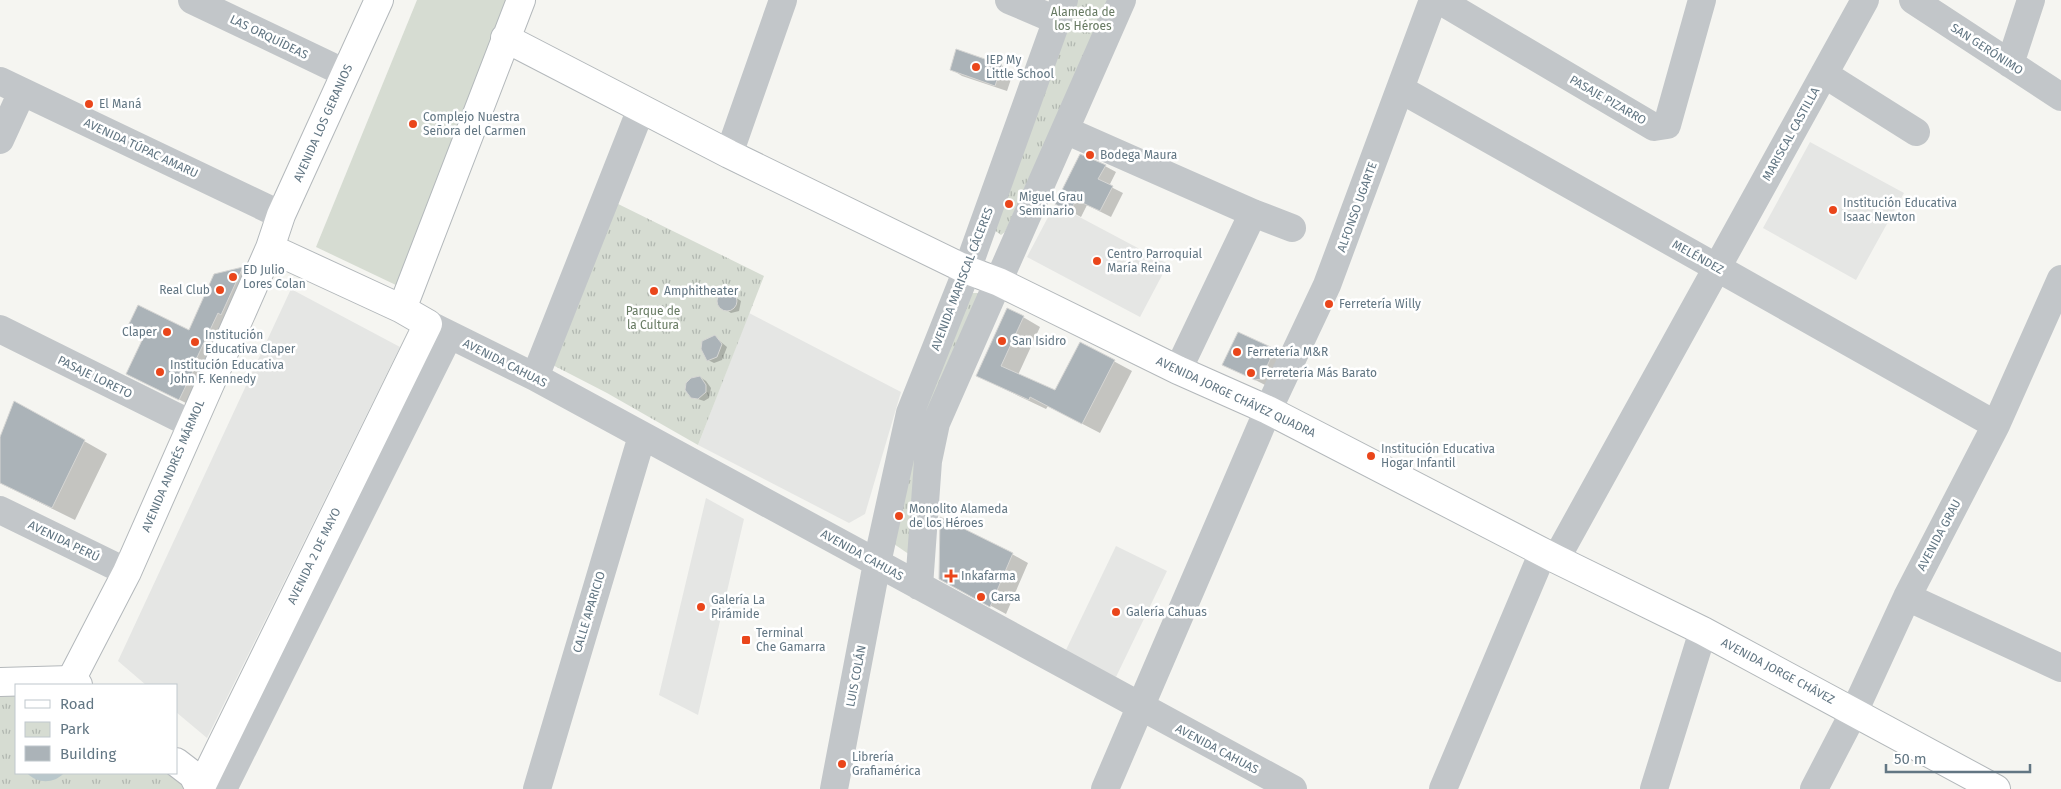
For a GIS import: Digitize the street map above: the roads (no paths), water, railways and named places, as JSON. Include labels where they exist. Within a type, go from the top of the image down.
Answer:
[{"type":"main road","name":"AVENIDA LOS GERANIOS","points":[[270,248],[282,215],[379,0]]},
{"type":"main road","points":[[402,309],[521,0]]},
{"type":"main road","name":"AVENIDA JORGE CHÁVEZ QUADRA","points":[[505,38],[728,154],[967,270],[999,282],[1178,370],[1268,410],[1549,555]]},
{"type":"main road","points":[[270,248],[402,309],[439,330]]},
{"type":"main road","name":"AVENIDA ANDRÉS MÁRMOL","points":[[74,683],[127,572],[270,248]]},
{"type":"main road","name":"AVENIDA 2 DE MAYO","points":[[200,789],[439,330]]},
{"type":"main road","name":"AVENIDA JORGE CHÁVEZ","points":[[1549,555],[1703,631],[1996,789]]},
{"type":"main road","points":[[0,682],[74,683]]},
{"type":"main road","points":[[178,764],[193,775],[200,789]]},
{"type":"street","name":"LAS ORQUÍDEAS","points":[[192,0],[345,73]]},
{"type":"street","points":[[728,154],[783,0]]},
{"type":"street","points":[[1009,0],[1060,10]]},
{"type":"street","points":[[919,586],[928,461],[936,423],[1122,0]]},
{"type":"street","name":"ALFONSO UGARTE","points":[[1105,789],[1268,410],[1334,269],[1433,0]]},
{"type":"street","name":"PASAJE PIZARRO","points":[[1438,0],[1654,127],[1667,125],[1702,0]]},
{"type":"street","name":"MARISCAL CASTILLA","points":[[1443,789],[1549,555],[1717,268],[1865,0]]},
{"type":"street","name":"SAN GERÓNIMO","points":[[1913,0],[2061,97]]},
{"type":"street","points":[[2010,64],[2031,0]]},
{"type":"street","name":"AVENIDA MARISCAL CÁCERES","points":[[877,563],[910,413],[967,270],[1060,10]]},
{"type":"street","points":[[1824,74],[1916,132]]},
{"type":"street","points":[[0,140],[11,87]]},
{"type":"street","name":"AVENIDA TÚPAC AMARU","points":[[11,87],[282,215]]},
{"type":"street","name":"MELÉNDEZ","points":[[1400,89],[1996,425]]},
{"type":"street","points":[[535,378],[641,109]]},
{"type":"street","points":[[1065,130],[1292,228]]},
{"type":"street","points":[[1178,370],[1254,213]]},
{"type":"street","name":"AVENIDA GRAU","points":[[1814,789],[1854,712],[1907,596],[1996,425],[2061,279]]},
{"type":"street","name":"PASAJE LORETO","points":[[0,329],[191,424]]},
{"type":"street","name":"AVENIDA CAHUAS","points":[[439,330],[535,378],[1293,789]]},
{"type":"street","name":"AVENIDA 2 DE MAYO","points":[[223,789],[439,330]]},
{"type":"street","name":"CALLE APARICIO","points":[[537,789],[642,436]]},
{"type":"street","name":"AVENIDA PERÚ","points":[[0,510],[127,572]]},
{"type":"street","name":"LUIS COLÁN","points":[[834,789],[877,563]]},
{"type":"street","points":[[1907,596],[2061,668]]},
{"type":"street","points":[[1654,789],[1703,631]]},
{"type":"place","name":"IEP My Little School","points":[[976,67]]},
{"type":"place","name":"El Maná","points":[[89,104]]},
{"type":"place","name":"Complejo Nuestra Señora del Carmen","points":[[413,124]]},
{"type":"place","name":"Bodega Maura","points":[[1090,155]]},
{"type":"place","name":"Miguel Grau Seminario","points":[[1009,204]]},
{"type":"place","name":"Institución Educativa Isaac Newton","points":[[1833,210]]},
{"type":"place","name":"Centro Parroquial María Reina","points":[[1097,261]]},
{"type":"place","name":"ED Julio Lores Colan","points":[[233,277]]},
{"type":"place","name":"Real Club","points":[[220,290]]},
{"type":"place","name":"Amphitheater","points":[[654,291]]},
{"type":"place","name":"Ferretería Willy","points":[[1329,304]]},
{"type":"place","name":"Claper","points":[[167,332]]},
{"type":"place","name":"San Isidro","points":[[1002,341]]},
{"type":"place","name":"Institución Educativa Claper","points":[[195,342]]},
{"type":"place","name":"Ferretería M&R","points":[[1237,352]]},
{"type":"place","name":"Institución Educativa John F. Kennedy","points":[[160,372]]},
{"type":"place","name":"Ferretería Más Barato","points":[[1251,373]]},
{"type":"place","name":"Institución Educativa Hogar Infantil","points":[[1371,456]]},
{"type":"place","name":"Monolito Alameda de los Héroes","points":[[899,516]]},
{"type":"place","name":"Inkafarma","points":[[951,576]]},
{"type":"place","name":"Carsa","points":[[981,597]]},
{"type":"place","name":"Galería La Pirámide","points":[[701,607]]},
{"type":"place","name":"Galería Cahuas","points":[[1116,612]]},
{"type":"place","name":"Terminal Che Gamarra","points":[[746,640]]},
{"type":"place","name":"Librería Grafiamérica","points":[[842,764]]},
{"type":"park label","name":"Alameda de los Héroes","points":[[1083,19]]},
{"type":"park label","name":"Parque de la Cultura","points":[[653,318]]}]
